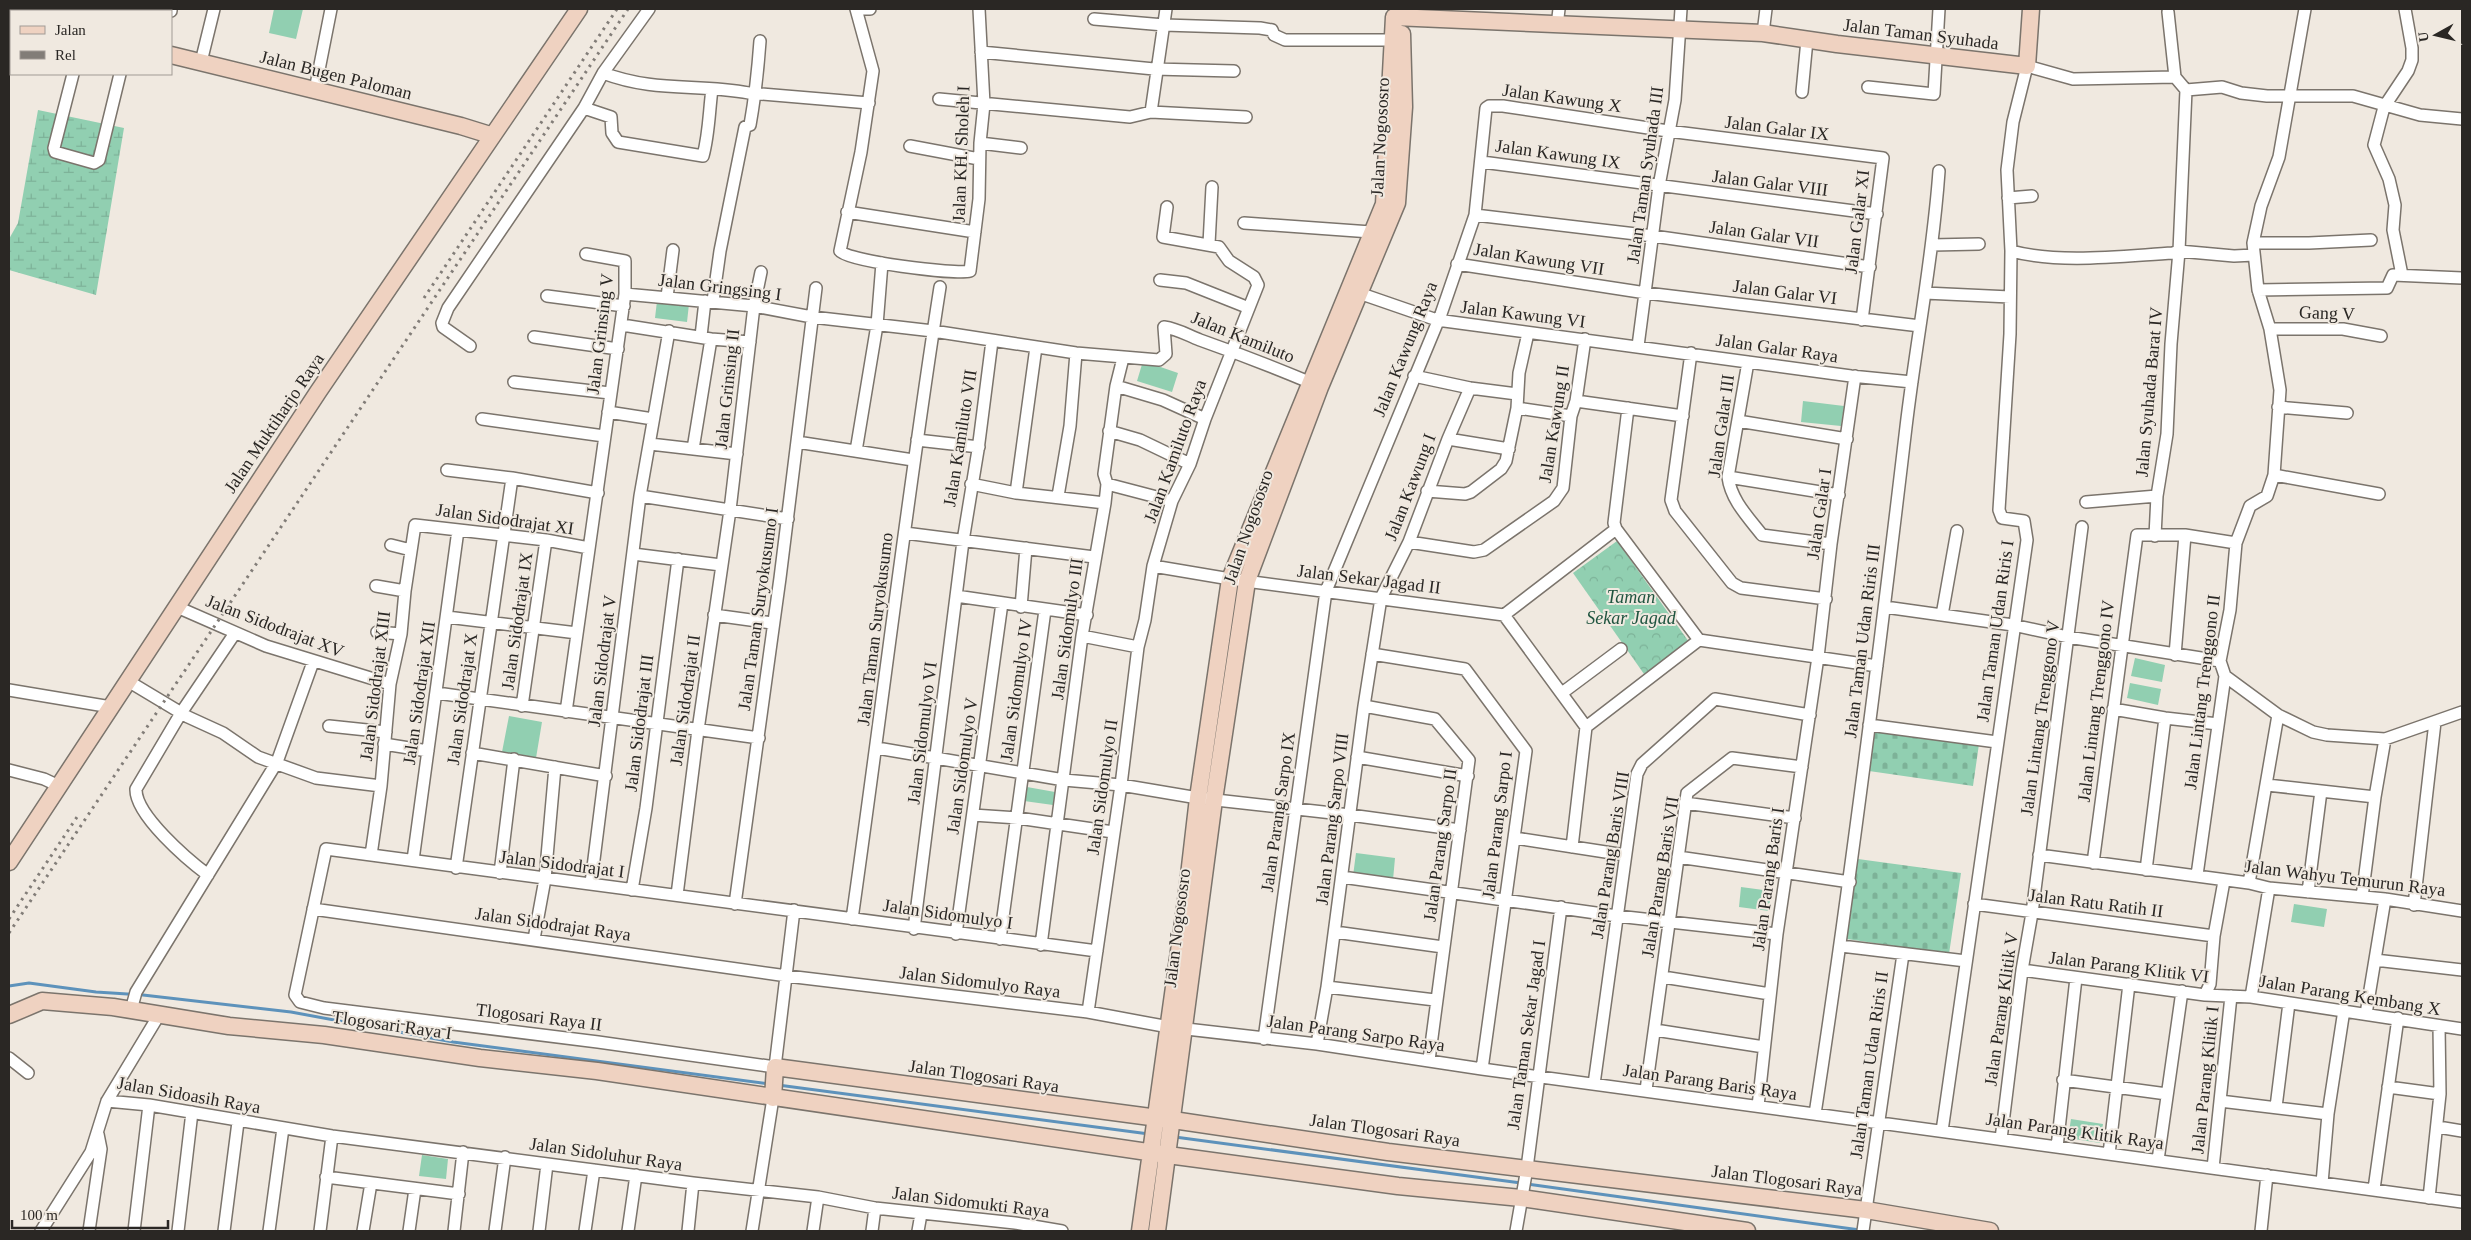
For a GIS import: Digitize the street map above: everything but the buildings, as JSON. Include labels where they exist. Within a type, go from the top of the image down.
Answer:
[{"type":"street","points":[[201,62],[214,9]]},
{"type":"street","points":[[315,90],[331,9]]},
{"type":"street","name":"Jalan Muktiharjo Raya","points":[[9,862],[204,563],[490,135],[578,9]]},
{"type":"street","points":[[470,346],[443,327],[442,323],[448,308],[584,108],[603,73],[649,9]]},
{"type":"street","points":[[856,9],[873,71],[861,152],[847,212],[841,253],[845,256],[882,262],[877,325],[856,451]]},
{"type":"street","points":[[862,9],[870,9]]},
{"type":"street","name":"Jalan KH. Sholeh I","points":[[882,262],[942,272],[970,271],[979,199],[979,159],[984,104],[979,9]]},
{"type":"street","points":[[1151,112],[1159,68],[1166,9]]},
{"type":"street","points":[[1557,26],[1558,9]]},
{"type":"street","name":"Jalan Taman Syuhada III","points":[[1638,346],[1659,186],[1669,124],[1675,100],[1681,9]]},
{"type":"street","points":[[1763,33],[1766,9]]},
{"type":"street","points":[[1868,87],[1934,94],[1939,9]]},
{"type":"street","points":[[2031,9],[2027,66],[2073,79],[2175,77]]},
{"type":"street","points":[[2305,9],[2279,157],[2261,206],[2253,243],[2258,290],[2270,329],[2280,390],[2274,476],[2379,494]]},
{"type":"street","points":[[2258,290],[2388,288],[2398,275],[2394,230],[2395,205],[2388,179],[2374,144],[2381,105],[2408,71],[2412,60],[2412,48],[2405,9]]},
{"type":"street","points":[[2168,12],[2175,77],[2186,90],[2222,87],[2250,94],[2328,98],[2352,96],[2420,115],[2462,119]]},
{"type":"street","name":"Jalan Taman Syuhada","points":[[1397,13],[1557,26],[1681,28],[1763,33],[2027,66]]},
{"type":"street","name":"Jalan Nogososro","points":[[1160,1152],[1206,799],[1230,579],[1309,382],[1397,203],[1397,13]]},
{"type":"street","points":[[1094,19],[1164,25],[1260,28],[1272,30],[1274,35],[1285,40],[1397,41]]},
{"type":"street","points":[[1802,92],[1807,40]]},
{"type":"street","points":[[693,449],[709,301],[745,127],[750,125],[756,92],[760,41]]},
{"type":"street","points":[[981,52],[1159,68],[1234,71]]},
{"type":"street","name":"Jalan Bugen Paloman","points":[[172,55],[461,126],[490,135]]},
{"type":"street","name":"Jalan Taman Udan Riris I","points":[[1942,1131],[2027,540],[2025,526],[2002,518],[1999,510],[2010,334],[2011,251],[2007,170],[2014,122],[2027,66]]},
{"type":"street","points":[[603,73],[626,81],[648,85],[756,92],[869,103]]},
{"type":"street","points":[[73,75],[54,148],[58,154],[94,163],[99,160],[120,75]]},
{"type":"street","points":[[584,108],[611,117],[612,133],[618,142],[703,156],[710,123],[708,116],[712,89]]},
{"type":"street","name":"Jalan Syuhada Barat IV","points":[[2156,525],[2157,496],[2167,434],[2171,344],[2179,251],[2186,90]]},
{"type":"street","points":[[939,99],[1130,117],[1151,112],[1246,117]]},
{"type":"street","name":"Jalan Kawung X","points":[[1486,113],[1489,106],[1502,106],[1669,124]]},
{"type":"street","name":"Jalan Nogososro","points":[[1206,799],[1247,581],[1354,291],[1370,232],[1384,204],[1397,107]]},
{"type":"street","name":"Jalan Kawung Raya","points":[[1326,591],[1437,320],[1474,215],[1482,162],[1486,113]]},
{"type":"street","name":"Jalan Galar IX","points":[[1669,124],[1883,158]]},
{"type":"street","points":[[980,143],[1021,148]]},
{"type":"street","points":[[910,146],[979,159]]},
{"type":"street","name":"Jalan Galar XI","points":[[1862,320],[1883,158]]},
{"type":"street","name":"Jalan Kawung IX","points":[[1482,162],[1659,186]]},
{"type":"street","name":"Jalan Taman Udan Riris III","points":[[1815,1114],[1850,882],[1912,382],[1932,245],[1939,171]]},
{"type":"street","name":"Jalan Galar VIII","points":[[1659,186],[1877,214]]},
{"type":"street","points":[[1167,206],[1163,237],[1208,244],[1212,187]]},
{"type":"street","points":[[2008,198],[2032,196]]},
{"type":"street","points":[[847,212],[976,232]]},
{"type":"street","name":"Jalan Galar VII","points":[[1474,215],[1653,236],[1870,267]]},
{"type":"street","points":[[1244,223],[1370,232]]},
{"type":"street","points":[[2253,243],[2371,240]]},
{"type":"street","name":"Jalan Kamiluto Raya","points":[[1153,566],[1172,501],[1190,464],[1231,350],[1258,285],[1254,277],[1229,261],[1219,247],[1208,244]]},
{"type":"street","points":[[1932,245],[1979,244]]},
{"type":"street","points":[[667,296],[673,250]]},
{"type":"street","points":[[2011,251],[2032,257],[2173,253],[2179,251],[2234,256],[2254,255]]},
{"type":"street","name":"Jalan Grinsing V","points":[[566,712],[625,294],[624,260],[586,254]]},
{"type":"street","name":"Jalan Kawung VII","points":[[1457,264],[1646,294]]},
{"type":"street","name":"Jalan Grinsing II","points":[[730,510],[754,306],[761,272]]},
{"type":"street","points":[[2398,275],[2462,278]]},
{"type":"street","points":[[1160,280],[1186,283],[1249,308]]},
{"type":"street","name":"Jalan Taman Suryokusumo I","points":[[735,904],[759,738],[772,622],[788,519],[816,288]]},
{"type":"street","name":"Jalan Taman Suryokusumo","points":[[852,918],[916,440],[940,288]]},
{"type":"street","name":"Jalan Kawung VI","points":[[1354,291],[1437,320],[1638,346]]},
{"type":"street","points":[[1925,293],[2010,297]]},
{"type":"street","name":"Jalan Gringsing I","points":[[625,294],[667,296],[754,306],[812,317],[933,331],[1076,353],[1123,358],[1159,360],[1166,354],[1164,327]]},
{"type":"street","name":"Jalan Galar VI","points":[[1646,294],[1920,326]]},
{"type":"street","points":[[547,296],[624,306]]},
{"type":"street","points":[[622,325],[706,338],[750,342]]},
{"type":"street","name":"Jalan Kamiluto","points":[[1164,327],[1177,329],[1309,382]]},
{"type":"street","name":"Gang V","points":[[2270,329],[2343,329],[2381,336]]},
{"type":"street","name":"Jalan Sidodrajat V","points":[[591,883],[640,496],[669,331]]},
{"type":"street","points":[[1427,491],[1465,494],[1471,492],[1504,466],[1517,408],[1517,394],[1528,333]]},
{"type":"street","points":[[534,336],[618,349]]},
{"type":"street","name":"Jalan Kawung II","points":[[1410,542],[1474,552],[1484,550],[1554,501],[1563,488],[1571,416],[1576,401],[1585,339]]},
{"type":"street","name":"Jalan Kamiluto VII","points":[[962,541],[979,448],[992,341]]},
{"type":"street","name":"Jalan Galar Raya","points":[[1638,346],[1748,362],[1912,382]]},
{"type":"street","points":[[1016,493],[1036,347]]},
{"type":"street","points":[[1058,496],[1070,426],[1076,353]]},
{"type":"street","points":[[1691,353],[1671,500],[1675,511],[1732,583],[1741,588],[1826,599]]},
{"type":"street","name":"Jalan Sidomulyo III","points":[[1057,824],[1082,636],[1087,615],[1094,556],[1105,503],[1107,484],[1104,474],[1109,431],[1116,386],[1123,358]]},
{"type":"street","name":"Jalan Galar III","points":[[1748,362],[1728,477],[1734,498],[1762,536],[1831,544]]},
{"type":"street","points":[[1414,376],[1470,388],[1517,394]]},
{"type":"street","name":"Jalan Galar I","points":[[1818,657],[1831,544],[1855,376]]},
{"type":"street","points":[[514,382],[610,393]]},
{"type":"street","points":[[1116,386],[1163,400],[1205,419]]},
{"type":"street","name":"Jalan Kawung I","points":[[1381,598],[1410,542],[1427,491],[1470,388]]},
{"type":"street","points":[[1576,401],[1683,416]]},
{"type":"street","points":[[2278,407],[2347,413]]},
{"type":"street","points":[[1517,408],[1571,416]]},
{"type":"street","points":[[1628,408],[1614,523],[1616,529],[1699,640],[1877,666]]},
{"type":"street","name":"Jalan Grinsing V","points":[[608,412],[653,419]]},
{"type":"street","points":[[482,419],[604,436]]},
{"type":"street","points":[[1738,421],[1847,439]]},
{"type":"street","points":[[1109,431],[1140,440],[1190,464]]},
{"type":"street","points":[[1448,439],[1509,449]]},
{"type":"street","points":[[916,440],[979,448]]},
{"type":"street","points":[[797,442],[914,460]]},
{"type":"street","points":[[650,444],[737,454]]},
{"type":"street","points":[[448,470],[512,478],[598,493]]},
{"type":"street","name":"Jalan Lintang Trenggono II","points":[[2197,875],[2225,676],[2220,661],[2230,610],[2236,543],[2248,510],[2267,496],[2274,476]]},
{"type":"street","points":[[1728,477],[1839,495]]},
{"type":"street","name":"Jalan Sidodrajat X","points":[[456,868],[502,535],[512,478]]},
{"type":"street","points":[[971,484],[1016,493],[1058,496],[1105,503]]},
{"type":"street","points":[[1107,484],[1172,501]]},
{"type":"street","points":[[640,496],[788,519]]},
{"type":"street","points":[[2086,502],[2157,496]]},
{"type":"street","name":"Jalan Sidodrajat II","points":[[677,895],[698,730],[730,510]]},
{"type":"street","name":"Jalan Sidodrajat XI","points":[[417,524],[546,540],[589,548]]},
{"type":"street","name":"Jalan Sidodrajat XIII","points":[[371,855],[381,786],[390,684],[401,634],[414,527],[417,524]]},
{"type":"street","points":[[2156,525],[2185,536],[2236,543]]},
{"type":"street","name":"Jalan Lintang Trenggono IV","points":[[2093,862],[2134,544],[2137,535],[2156,525]]},
{"type":"street","name":"Jalan Lintang Trenggono V","points":[[2032,913],[2082,527]]},
{"type":"street","points":[[1572,847],[1586,727],[1504,614],[1616,529]]},
{"type":"street","name":"Jalan Sidodrajat XII","points":[[413,860],[458,530]]},
{"type":"street","points":[[1942,615],[1957,530]]},
{"type":"street","points":[[905,533],[1094,556]]},
{"type":"street","points":[[2175,655],[2185,536]]},
{"type":"street","name":"Jalan Sidodrajat IX","points":[[522,706],[546,540]]},
{"type":"street","name":"Jalan Sidomulyo VI","points":[[914,928],[937,758],[962,541]]},
{"type":"street","points":[[392,545],[411,550]]},
{"type":"street","points":[[1021,607],[1026,548]]},
{"type":"street","points":[[632,554],[721,566]]},
{"type":"street","name":"Jalan Sidodrajat III","points":[[632,890],[678,560]]},
{"type":"street","points":[[1153,566],[1230,579]]},
{"type":"street","name":"Jalan Sidomulyo II","points":[[1088,1012],[1121,785],[1138,646],[1145,620],[1153,566]]},
{"type":"street","name":"Jalan Sekar Jagad II","points":[[1230,579],[1504,614]]},
{"type":"street","points":[[376,586],[405,590]]},
{"type":"street","name":"Jalan Parang Sarpo IX","points":[[1264,1039],[1326,591]]},
{"type":"street","points":[[956,596],[1021,607],[1087,615]]},
{"type":"street","name":"Jalan Parang Sarpo VIII","points":[[1317,1044],[1335,932],[1364,706],[1381,598]]},
{"type":"street","name":"Jalan Sidomulyo V","points":[[956,934],[981,766],[1002,603]]},
{"type":"street","name":"Jalan Sidodrajat XV","points":[[177,607],[235,633],[313,662],[390,684]]},
{"type":"street","points":[[1885,607],[2014,625],[2068,637],[2220,661]]},
{"type":"street","name":"Jalan Sidomulyo IV","points":[[1018,818],[1044,610]]},
{"type":"street","points":[[714,615],[772,622]]},
{"type":"street","points":[[447,617],[491,624],[577,633]]},
{"type":"street","points":[[377,632],[401,634]]},
{"type":"street","points":[[208,875],[180,853],[144,812],[136,800],[138,782],[181,713],[235,633]]},
{"type":"street","points":[[1082,636],[1138,646]]},
{"type":"street","points":[[1586,727],[1699,640]]},
{"type":"street","points":[[1562,693],[1621,649]]},
{"type":"street","name":"Jalan Parang Sarpo I","points":[[1372,654],[1461,668],[1468,672],[1526,751],[1482,1069]]},
{"type":"street","name":"Jalan Parang Baris I","points":[[1758,1106],[1777,934],[1818,657]]},
{"type":"street","points":[[134,1002],[276,762],[313,662]]},
{"type":"street","points":[[2225,676],[2278,715],[2327,735],[2385,739],[2462,712]]},
{"type":"street","points":[[128,681],[181,713],[223,734],[258,757],[316,778],[381,786]]},
{"type":"street","points":[[9,690],[111,707]]},
{"type":"street","points":[[437,693],[612,719],[759,738]]},
{"type":"street","name":"Jalan Parang Baris VIII","points":[[1594,1084],[1637,774],[1642,764],[1715,699],[1810,715]]},
{"type":"street","name":"Jalan Parang Sarpo II","points":[[1364,706],[1435,719],[1468,758],[1468,776],[1435,1000],[1429,1060]]},
{"type":"street","points":[[2113,710],[2218,724]]},
{"type":"street","points":[[2249,883],[2278,715]]},
{"type":"street","points":[[2146,870],[2165,718]]},
{"type":"street","points":[[2414,905],[2434,722]]},
{"type":"street","points":[[1869,725],[1997,742]]},
{"type":"street","points":[[329,726],[386,732]]},
{"type":"street","points":[[2362,898],[2375,797],[2385,739]]},
{"type":"street","points":[[384,744],[428,751]]},
{"type":"street","points":[[876,748],[1064,780],[1121,785],[1206,799],[1350,815],[1460,830]]},
{"type":"street","points":[[472,753],[606,776]]},
{"type":"street","points":[[1357,757],[1468,776]]},
{"type":"street","name":"Jalan Parang Baris VII","points":[[1646,1090],[1687,793],[1732,758],[1802,766]]},
{"type":"street","points":[[500,873],[514,759]]},
{"type":"street","points":[[534,939],[545,879],[555,767]]},
{"type":"street","points":[[9,770],[44,779],[59,786]]},
{"type":"street","points":[[2267,785],[2375,797]]},
{"type":"street","points":[[2308,892],[2321,791]]},
{"type":"street","points":[[1685,803],[1795,818]]},
{"type":"street","points":[[973,815],[1018,818],[1113,832]]},
{"type":"street","points":[[1000,938],[1018,818]]},
{"type":"street","points":[[1041,945],[1057,824]]},
{"type":"street","points":[[1515,838],[1625,855]]},
{"type":"street","name":"Jalan Sidodrajat I","points":[[313,909],[326,849],[413,860],[456,868],[591,883],[735,904],[794,910]]},
{"type":"street","name":"Jalan Wahyu Temurun Raya","points":[[2040,855],[2197,875],[2269,888],[2385,899],[2462,911]]},
{"type":"street","points":[[1678,857],[1850,882]]},
{"type":"street","points":[[1342,877],[1617,916],[1777,934]]},
{"type":"street","points":[[2205,995],[2210,984],[2214,936],[2224,881]]},
{"type":"street","points":[[2251,997],[2269,888]]},
{"type":"street","points":[[2366,1014],[2385,899]]},
{"type":"street","name":"Jalan Ratu Ratih II","points":[[1974,904],[2214,936]]},
{"type":"street","name":"Jalan Taman Sekar Jagad I","points":[[1516,1231],[1526,1170],[1561,907]]},
{"type":"street","name":"Jalan Sidodrajat Raya","points":[[313,909],[787,976]]},
{"type":"street","name":"Tlogosari Raya II","points":[[313,909],[296,982],[295,995],[300,1002],[324,1008],[598,1042],[775,1070]]},
{"type":"street","points":[[752,1231],[773,1095],[794,910]]},
{"type":"street","name":"Jalan Sidomulyo I","points":[[794,910],[956,934],[1097,951]]},
{"type":"street","name":"Jalan Parang Klitik V","points":[[2001,1139],[2022,970],[2032,913]]},
{"type":"street","points":[[1335,932],[1443,947]]},
{"type":"street","points":[[1841,946],[1966,961]]},
{"type":"street","name":"Jalan Taman Udan Riris II","points":[[1863,1231],[1903,954]]},
{"type":"street","points":[[2376,960],[2462,970]]},
{"type":"street","name":"Jalan Parang Klitik VI","points":[[2022,970],[2205,995],[2231,996]]},
{"type":"street","name":"Jalan Sidomulyo Raya","points":[[787,976],[1088,1012],[1177,1027]]},
{"type":"street","points":[[1663,977],[1770,994]]},
{"type":"street","points":[[2057,1147],[2063,1080],[2076,978]]},
{"type":"street","points":[[2108,1154],[2129,984]]},
{"type":"street","points":[[1327,986],[1435,1000]]},
{"type":"street","points":[[2158,1160],[2182,991]]},
{"type":"street","name":"Jalan Parang Kembang X","points":[[2231,996],[2344,1010],[2462,1029]]},
{"type":"street","name":"Jalan Parang Klitik I","points":[[2213,1168],[2231,996]]},
{"type":"street","name":"Tlogosari Raya I","points":[[9,1015],[42,1000],[134,1002],[160,1014],[229,1026],[324,1035],[773,1095]]},
{"type":"street","points":[[2276,1107],[2289,1003]]},
{"type":"street","points":[[2322,1183],[2328,1114],[2344,1010]]},
{"type":"street","name":"Jalan Sidoasih Raya","points":[[160,1014],[107,1101],[149,1105],[238,1122],[332,1136]]},
{"type":"street","points":[[2374,1189],[2398,1018]]},
{"type":"street","points":[[2429,1198],[2440,1094],[2439,1026]]},
{"type":"street","name":"Jalan Parang Sarpo Raya","points":[[1177,1027],[1317,1044],[1482,1069],[1538,1075]]},
{"type":"street","points":[[1655,1030],[1764,1047]]},
{"type":"street","points":[[9,1058],[28,1073]]},
{"type":"street","name":"Jalan Tlogosari Raya","points":[[775,1070],[1165,1123],[1866,1213],[1990,1231]]},
{"type":"street","name":"Jalan Parang Baris Raya","points":[[1538,1075],[1879,1122]]},
{"type":"street","points":[[2063,1080],[2167,1094]]},
{"type":"street","points":[[2388,1086],[2440,1094]]},
{"type":"street","points":[[773,1095],[1398,1186],[1521,1195],[1747,1231]]},
{"type":"street","points":[[41,1231],[91,1152],[107,1101]]},
{"type":"street","points":[[2220,1101],[2328,1114]]},
{"type":"street","points":[[134,1231],[149,1105]]},
{"type":"street","points":[[178,1231],[192,1112]]},
{"type":"street","points":[[224,1231],[238,1122]]},
{"type":"street","name":"Jalan Parang Klitik Raya","points":[[1879,1122],[2462,1202]]},
{"type":"street","points":[[2438,1127],[2462,1131]]},
{"type":"street","points":[[269,1231],[283,1128]]},
{"type":"street","points":[[90,1231],[101,1149],[98,1134]]},
{"type":"street","points":[[320,1231],[332,1136]]},
{"type":"street","name":"Jalan Sidoluhur Raya","points":[[332,1136],[505,1157],[693,1183],[818,1197],[875,1208]]},
{"type":"street","points":[[454,1231],[463,1152]]},
{"type":"street","points":[[1140,1231],[1160,1152]]},
{"type":"street","points":[[1157,1231],[1160,1152]]},
{"type":"street","points":[[495,1231],[505,1157]]},
{"type":"street","points":[[539,1231],[547,1164]]},
{"type":"street","points":[[585,1231],[594,1170]]},
{"type":"street","points":[[628,1231],[636,1175]]},
{"type":"street","points":[[2261,1231],[2266,1175]]},
{"type":"street","points":[[326,1177],[459,1194]]},
{"type":"street","points":[[364,1231],[371,1182]]},
{"type":"street","points":[[688,1231],[693,1183]]},
{"type":"street","points":[[409,1231],[415,1188]]},
{"type":"street","points":[[813,1231],[818,1197]]},
{"type":"street","points":[[872,1231],[875,1208]]},
{"type":"street","name":"Jalan Sidomukti Raya","points":[[875,1208],[1014,1227],[1061,1231]]},
{"type":"street","points":[[918,1231],[921,1214]]},
{"type":"green space","points":[[274,9],[303,9],[296,39],[269,33]]},
{"type":"green space","points":[[38,110],[124,128],[96,295],[9,270],[9,239],[18,223]]},
{"type":"green space","points":[[657,301],[689,304],[687,322],[655,318]]},
{"type":"green space","points":[[1143,361],[1178,373],[1172,392],[1137,381]]},
{"type":"green space","points":[[1803,401],[1844,406],[1841,426],[1801,422]]},
{"type":"green space","name":"Taman Sekar Jagad","points":[[1617,541],[1689,642],[1644,674],[1573,573]]},
{"type":"green space","points":[[2135,658],[2165,665],[2162,682],[2131,676]]},
{"type":"green space","points":[[2130,683],[2161,689],[2158,705],[2127,698]]},
{"type":"green space","points":[[509,716],[542,722],[536,758],[502,752]]},
{"type":"green space","points":[[1875,729],[1979,744],[1973,786],[1869,771]]},
{"type":"green space","points":[[1027,787],[1055,792],[1053,805],[1024,801]]},
{"type":"green space","points":[[1356,853],[1395,858],[1393,880],[1353,876]]},
{"type":"green space","points":[[1858,859],[1961,873],[1949,954],[1847,939]]},
{"type":"green space","points":[[1741,887],[1771,891],[1769,911],[1739,907]]},
{"type":"green space","points":[[2294,904],[2327,909],[2324,927],[2291,922]]},
{"type":"green space","points":[[2071,1119],[2103,1124],[2100,1143],[2068,1138]]},
{"type":"green space","points":[[422,1155],[448,1159],[446,1179],[419,1176]]},
{"type":"waterway","points":[[9,986],[29,983],[96,992],[143,995],[291,1012],[453,1042],[770,1084]]},
{"type":"waterway","points":[[778,1085],[1149,1134]]},
{"type":"waterway","points":[[1175,1137],[1521,1183]]},
{"type":"waterway","points":[[1527,1184],[1860,1230]]},
{"type":"railway","points":[[424,298],[617,9]]},
{"type":"railway","points":[[9,933],[628,9]]},
{"type":"railway","points":[[9,919],[77,817]]}]
